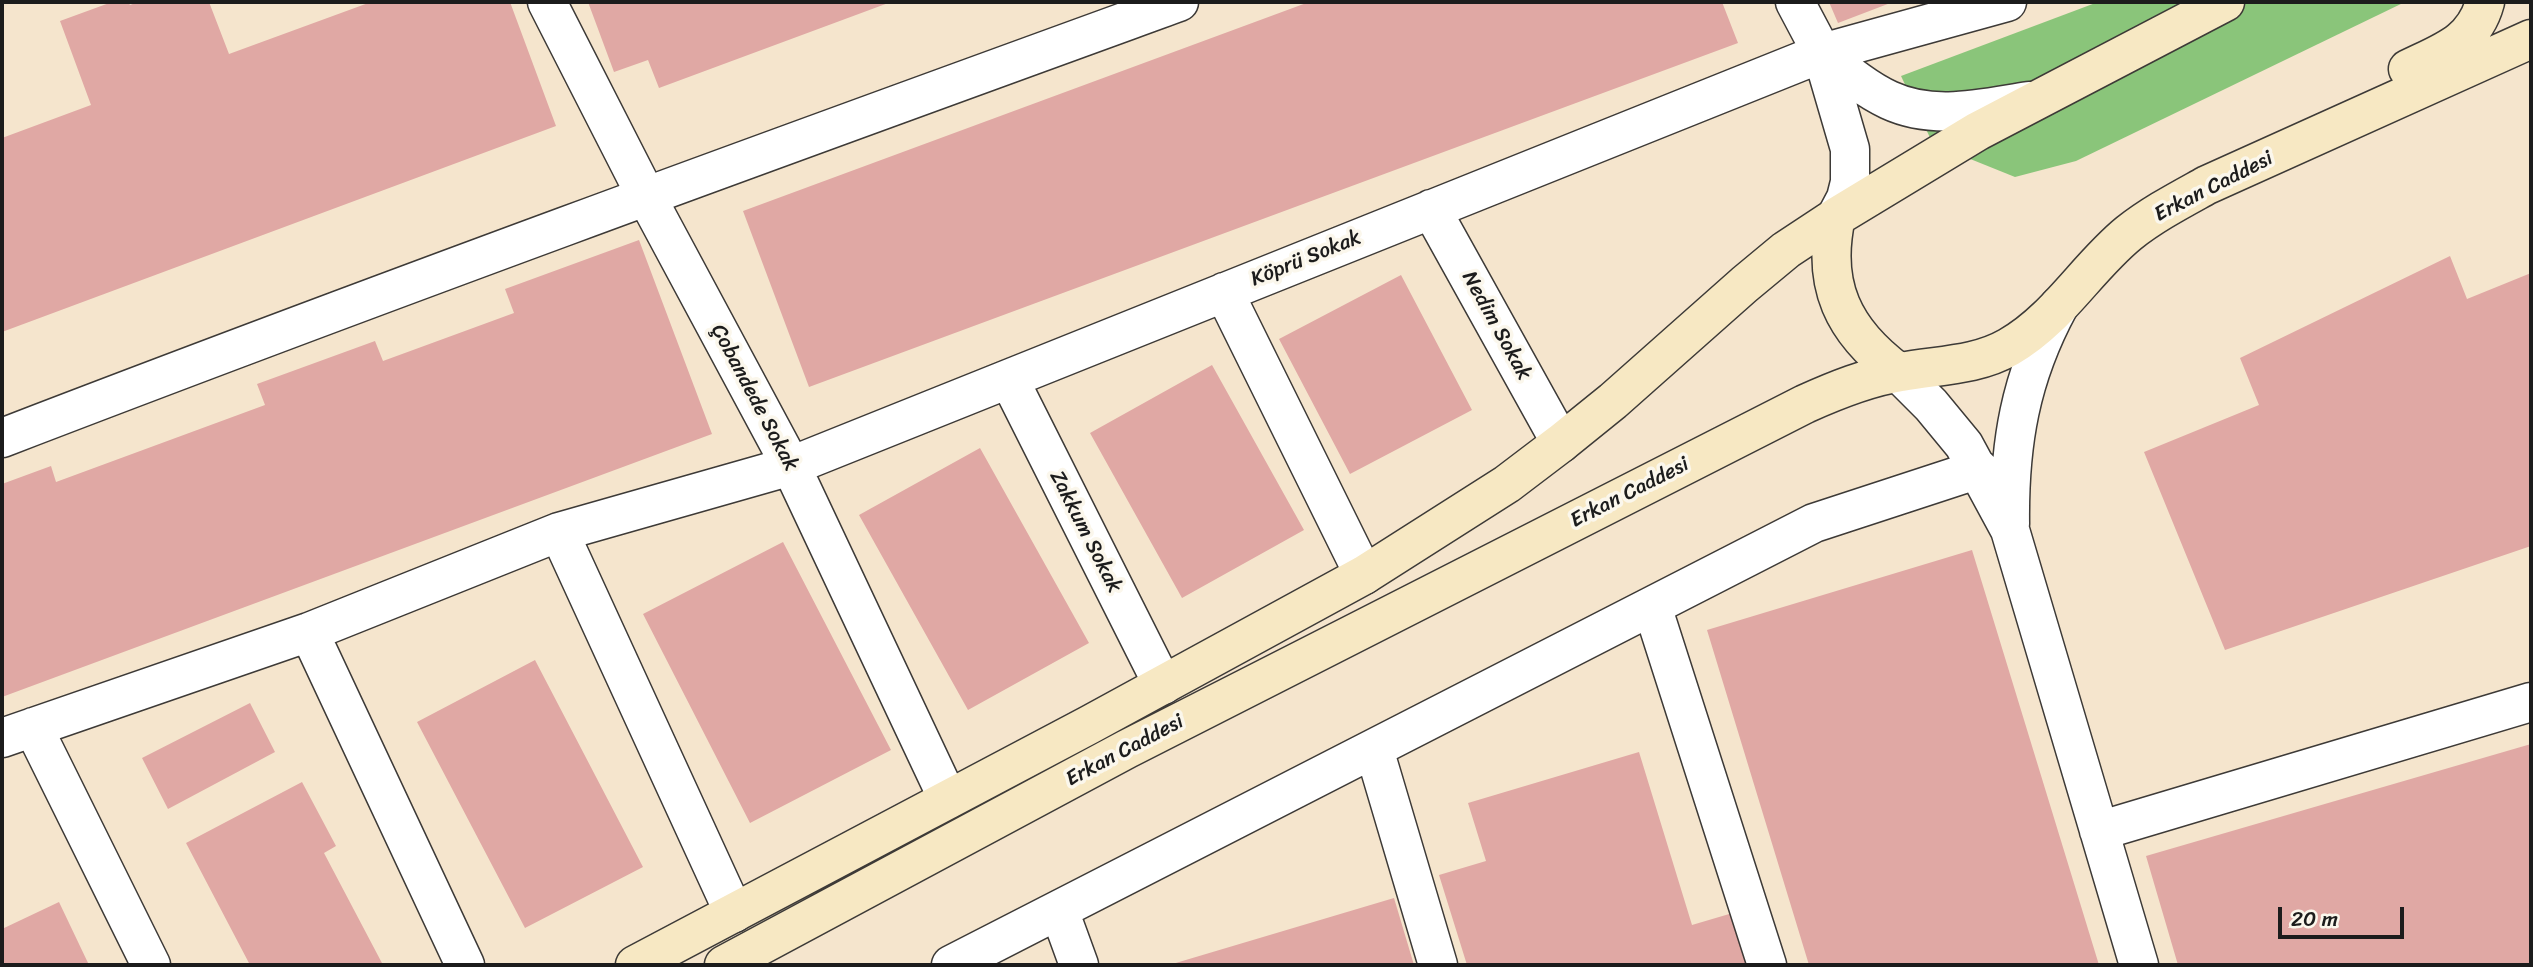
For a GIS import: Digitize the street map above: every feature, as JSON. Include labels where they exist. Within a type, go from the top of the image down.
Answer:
[{"type":"main road","name":"Erkan Caddesi","points":[[635,965],[1163,685],[1364,575],[1507,484],[1561,443],[1786,250],[1930,158],[2035,100],[2225,2]]},
{"type":"main road","points":[[2207,186],[2243,157],[2305,119],[2449,49],[2468,35],[2480,18],[2485,2]]},
{"type":"main road","name":"Erkan Caddesi","points":[[723,965],[1126,749],[1805,404],[1838,389],[1898,372],[1961,365],[2010,347],[2059,305],[2129,233],[2166,207],[2531,39]]},
{"type":"main road","points":[[1836,217],[1830,242],[1830,262],[1839,303],[1862,340],[1875,355],[1898,372]]},
{"type":"street","name":"Çobandede Sokak","points":[[547,2],[646,196],[791,466],[948,799]]},
{"type":"street","points":[[2,438],[646,196],[1179,2]]},
{"type":"street","points":[[1795,2],[1822,53],[1846,133],[1852,165],[1846,198],[1836,217]]},
{"type":"street","name":"Köprü Sokak","points":[[17,733],[309,632],[559,532],[791,466],[1822,53],[2007,2]]},
{"type":"street","points":[[1822,53],[1887,100],[1906,107],[1931,112],[1956,112],[2035,100]]},
{"type":"street","name":"Nedim Sokak","points":[[1431,209],[1561,443]]},
{"type":"street","points":[[1224,292],[1364,575]]},
{"type":"street","points":[[2010,530],[2009,492],[2013,436],[2018,410],[2035,355],[2059,305]]},
{"type":"street","points":[[1898,372],[1947,424],[1979,470],[2010,530],[2139,965]]},
{"type":"street","name":"Zakkum Sokak","points":[[1009,379],[1163,685]]},
{"type":"street","points":[[951,965],[1814,523],[1979,470]]},
{"type":"street","points":[[559,532],[734,913]]},
{"type":"street","points":[[1652,606],[1767,965]]},
{"type":"street","points":[[309,632],[465,965]]},
{"type":"street","points":[[2099,831],[2531,702]]},
{"type":"street","points":[[17,733],[151,965]]},
{"type":"street","points":[[1374,749],[1438,965]]},
{"type":"street","points":[[1059,910],[1079,965]]},
{"type":"green space","points":[[2098,2],[2405,2],[2076,161],[2015,177],[1933,144],[1901,76]]},
{"type":"building","points":[[112,2],[128,2],[130,5],[138,2],[209,2],[229,54],[371,2],[510,2],[556,126],[2,332],[2,138],[91,105],[60,21]]},
{"type":"building","points":[[588,2],[891,2],[659,88],[648,60],[614,72]]},
{"type":"building","points":[[1309,2],[1722,2],[1738,43],[809,387],[743,211]]},
{"type":"building","points":[[1829,2],[1893,2],[1838,23]]},
{"type":"building","points":[[639,240],[712,434],[2,697],[2,484],[51,466],[56,482],[265,405],[257,384],[375,341],[383,361],[514,313],[505,289]]},
{"type":"building","points":[[2450,256],[2467,299],[2531,273],[2531,546],[2225,650],[2144,452],[2259,405],[2240,358]]},
{"type":"building","points":[[1401,275],[1472,410],[1350,474],[1279,339]]},
{"type":"building","points":[[1212,365],[1304,530],[1182,598],[1090,433]]},
{"type":"building","points":[[980,448],[1089,643],[968,710],[859,515]]},
{"type":"building","points":[[783,542],[891,750],[750,823],[643,614]]},
{"type":"building","points":[[1972,550],[2099,965],[1809,965],[1707,630]]},
{"type":"building","points":[[535,660],[643,867],[525,928],[417,722]]},
{"type":"building","points":[[250,703],[275,752],[168,809],[142,758]]},
{"type":"building","points":[[2531,744],[2531,965],[2178,965],[2146,856]]},
{"type":"building","points":[[1639,752],[1692,925],[1736,912],[1753,965],[1467,965],[1439,875],[1486,861],[1468,803]]},
{"type":"building","points":[[302,782],[336,846],[324,853],[383,965],[250,965],[186,843]]},
{"type":"building","points":[[1394,898],[1414,965],[1169,965]]},
{"type":"building","points":[[59,902],[89,965],[2,965],[2,929]]}]
